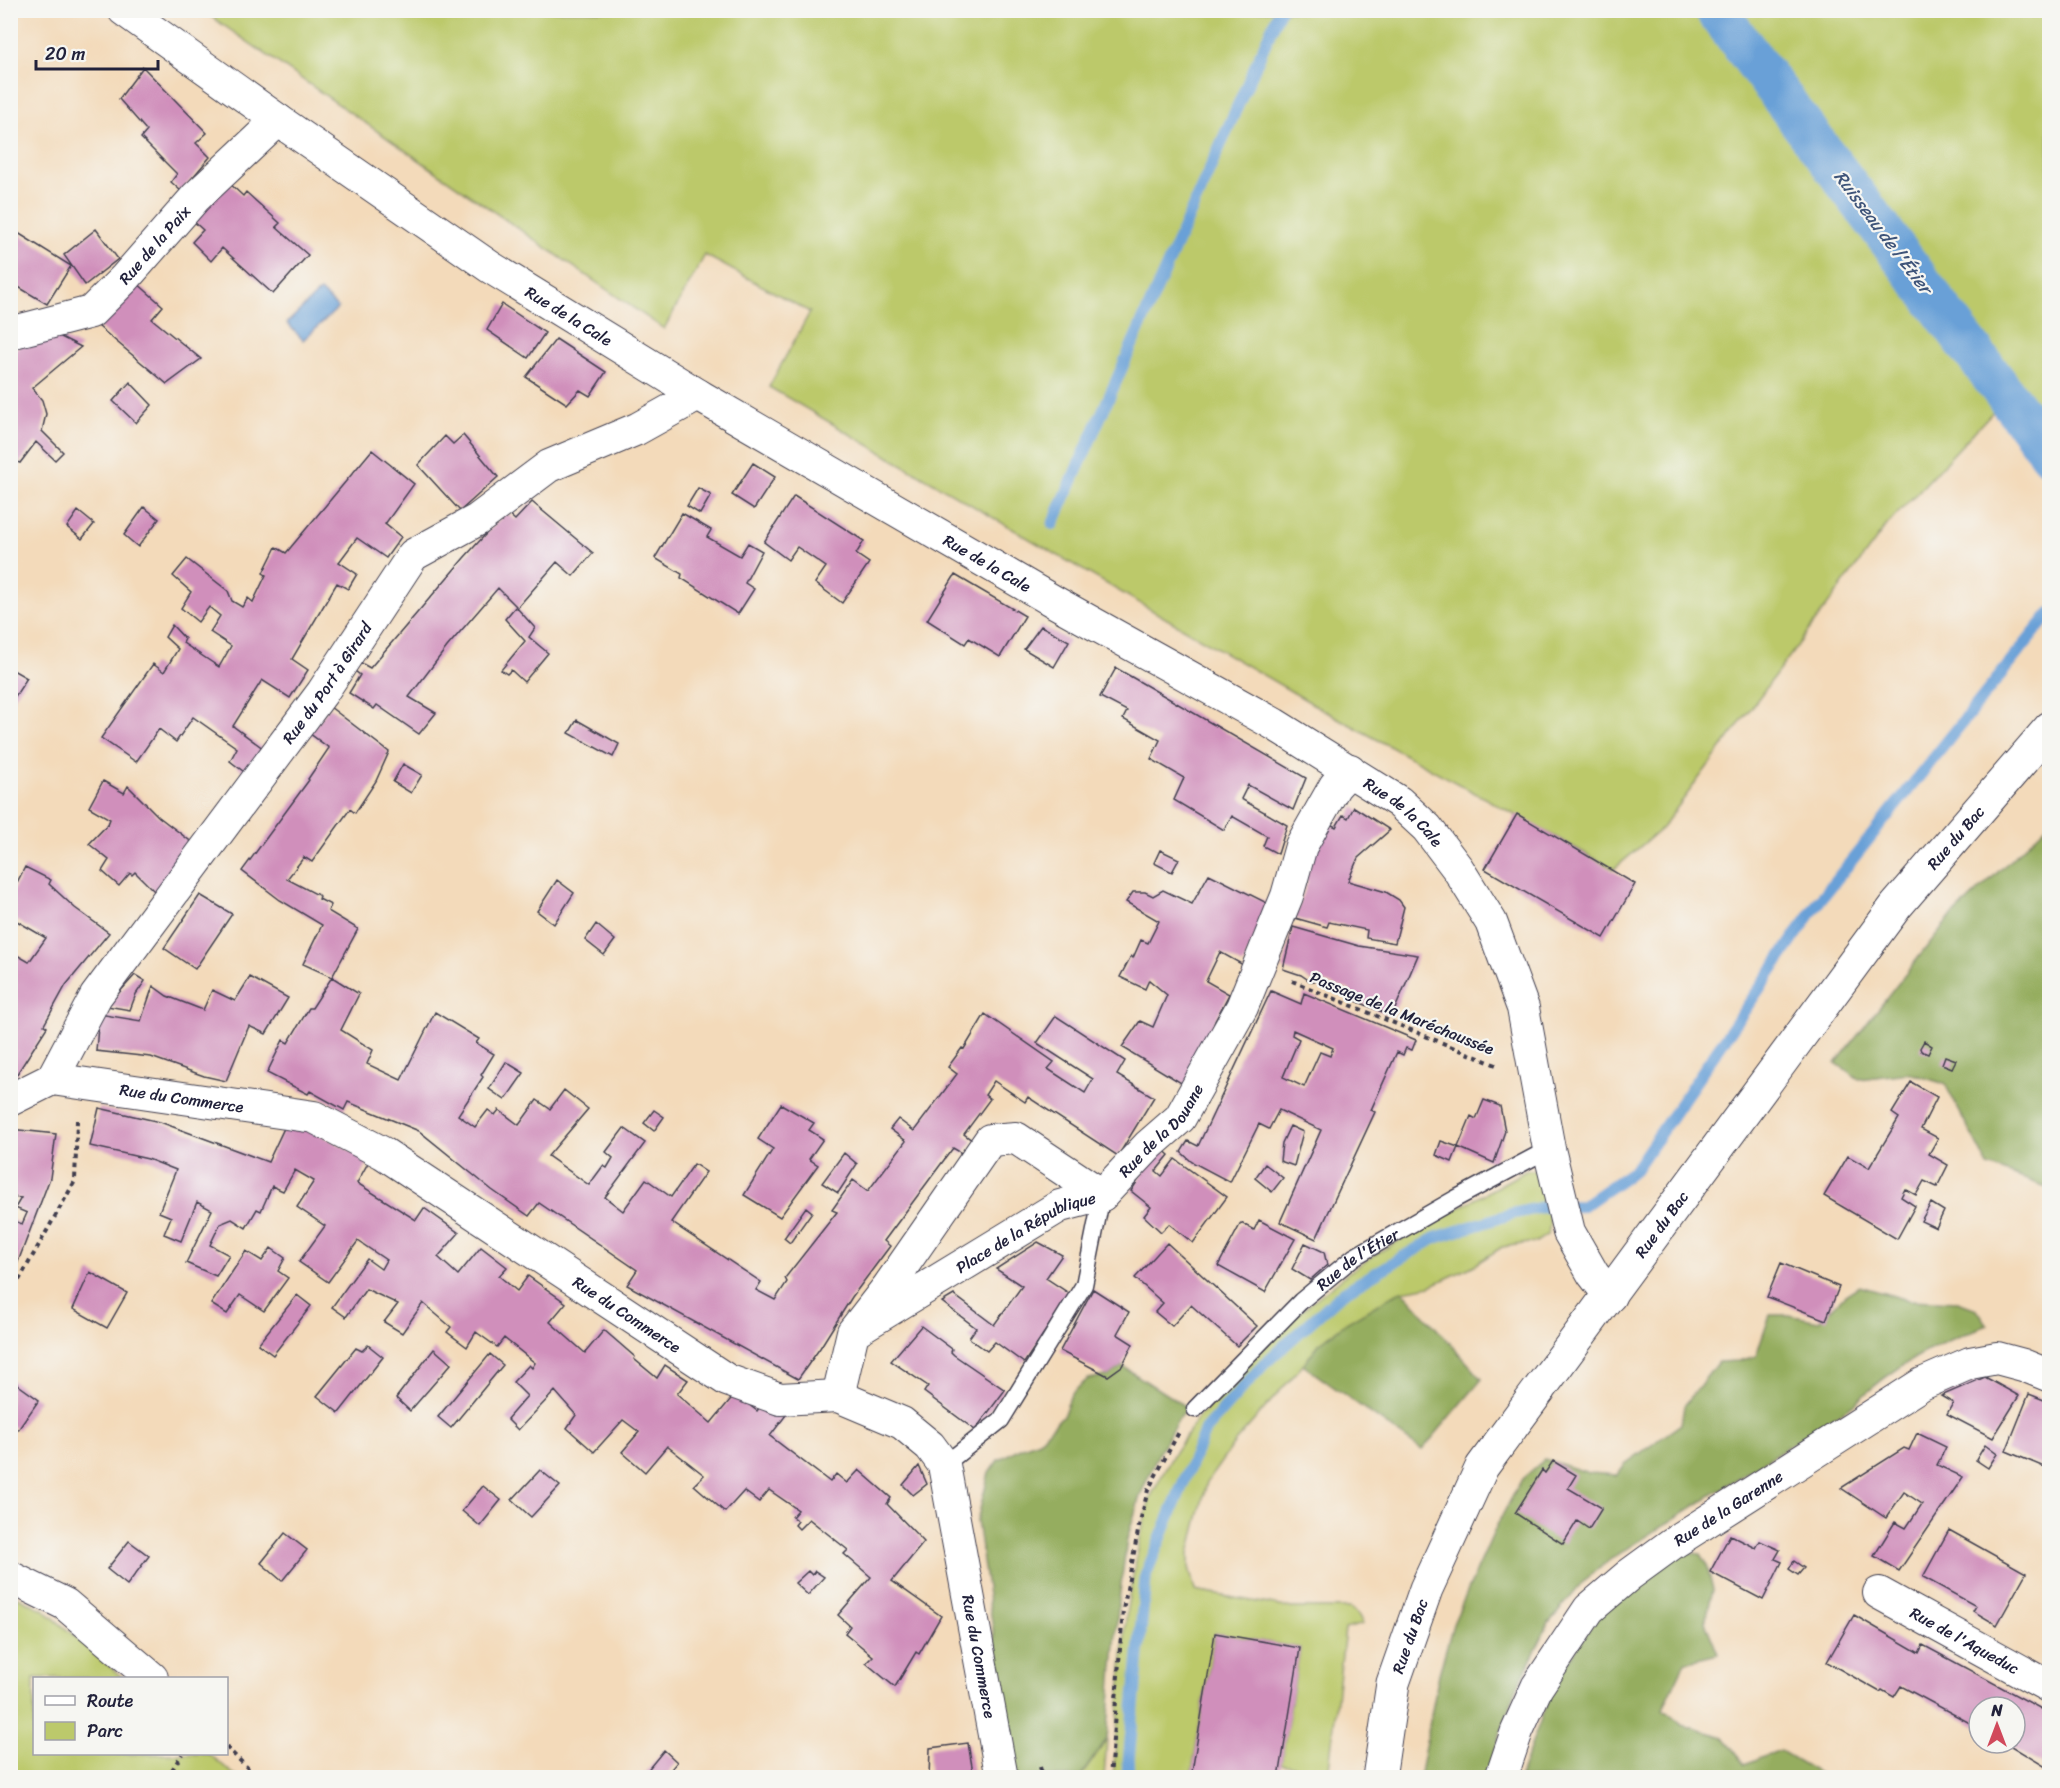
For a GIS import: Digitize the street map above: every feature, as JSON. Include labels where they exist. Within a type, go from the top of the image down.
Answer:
[{"type":"main road","name":"Rue du Bac","points":[[1379,1778],[1393,1683],[1426,1589],[1482,1467],[1896,906],[2049,728]]},
{"type":"street","name":"Rue de la Cale","points":[[124,10],[490,267],[698,395],[1053,601],[1274,724],[1399,802],[1427,828],[1458,869],[1491,922],[1523,1008],[1552,1160],[1569,1232],[1593,1274],[1610,1296]]},
{"type":"street","name":"Rue de la Paix","points":[[10,333],[91,312],[125,278],[196,197],[278,120]]},
{"type":"street","name":"Rue du Port à Girard","points":[[65,1081],[96,996],[322,693],[413,555],[477,520],[549,466],[637,429],[698,395]]},
{"type":"street","name":"Rue de la Douane","points":[[1102,1195],[1149,1145],[1180,1118],[1242,1007],[1287,896],[1301,846],[1335,786],[1350,770]]},
{"type":"street","points":[[10,1100],[65,1081]]},
{"type":"street","name":"Rue du Commerce","points":[[65,1081],[315,1117],[383,1153],[727,1380],[780,1399],[837,1396],[902,1424],[930,1446],[944,1465],[1002,1778]]},
{"type":"street","name":"Place de la République","points":[[837,1396],[853,1332],[888,1287],[990,1140],[1016,1138],[1102,1195]]},
{"type":"street","name":"Place de la République","points":[[853,1332],[1060,1206],[1102,1195]]},
{"type":"street","name":"Rue de la Garenne","points":[[1501,1778],[1517,1731],[1537,1687],[1589,1609],[1673,1543],[1922,1384],[1970,1363],[1997,1358],[2023,1365],[2049,1376]]},
{"type":"street","points":[[10,1577],[65,1604],[151,1677]]},
{"type":"street","name":"Rue de l'Aqueduc","points":[[1879,1593],[2049,1687]]},
{"type":"lane","name":"Rue de l'Étier","points":[[1195,1409],[1301,1301],[1354,1257],[1455,1199],[1552,1160]]},
{"type":"lane","points":[[944,1465],[1001,1420],[1084,1285],[1102,1195]]},
{"type":"path","name":"Passage de la Maréchaussée","points":[[1258,967],[1536,1081]]},
{"type":"path","points":[[10,1296],[75,1181],[65,1081]]},
{"type":"path","points":[[1110,1778],[1123,1610],[1139,1526],[1148,1490],[1174,1440],[1195,1409]]},
{"type":"path","points":[[228,1749],[258,1778]]},
{"type":"path","points":[[167,1778],[181,1755]]},
{"type":"green space","points":[[203,11],[2049,11],[2049,455],[2000,404],[1887,525],[1662,828],[1614,869],[1325,711],[769,387],[810,312],[705,255],[664,329]]},
{"type":"green space","points":[[2048,824],[2050,826],[2049,1188],[1988,1166],[1945,1084],[1909,1073],[1859,1079],[1836,1063],[1947,921]]},
{"type":"green space","points":[[1527,1170],[1537,1170],[1540,1175],[1550,1224],[1548,1234],[1536,1242],[1502,1247],[1471,1267],[1430,1286],[1402,1291],[1319,1344],[1235,1442],[1207,1482],[1189,1553],[1189,1567],[1195,1591],[1292,1608],[1350,1608],[1358,1614],[1363,1624],[1345,1629],[1328,1777],[1313,1777],[1314,1770],[1281,1764],[1300,1648],[1215,1633],[1191,1777],[1113,1778],[1127,1608],[1140,1539],[1150,1498],[1173,1455],[1200,1415],[1290,1320],[1349,1272],[1381,1251]]},
{"type":"green space","points":[[1859,1286],[1908,1300],[1958,1302],[1977,1309],[1988,1325],[1916,1357],[1869,1390],[1854,1404],[1611,1559],[1584,1581],[1549,1623],[1517,1688],[1485,1777],[1419,1778],[1439,1674],[1453,1624],[1497,1525],[1522,1479],[1545,1459],[1589,1473],[1617,1475],[1625,1464],[1681,1424],[1684,1406],[1718,1362],[1739,1361],[1756,1356],[1770,1315],[1789,1315],[1819,1321],[1845,1295]]},
{"type":"green space","points":[[1402,1290],[1482,1379],[1422,1450],[1303,1365],[1319,1344],[1346,1323]]},
{"type":"green space","points":[[1122,1366],[1186,1407],[1160,1450],[1140,1496],[1127,1539],[1118,1608],[1107,1739],[1080,1777],[1015,1777],[977,1521],[989,1473],[998,1460],[1039,1441],[1064,1414],[1071,1394],[1088,1379],[1108,1376]]},
{"type":"green space","points":[[1681,1552],[1701,1554],[1707,1564],[1713,1590],[1705,1622],[1718,1654],[1685,1662],[1663,1709],[1682,1725],[1724,1737],[1744,1764],[1781,1751],[1825,1777],[1519,1778],[1548,1700],[1563,1670],[1598,1616]]},
{"type":"green space","points":[[10,1593],[44,1610],[122,1677],[33,1677],[33,1755],[210,1755],[237,1777],[11,1777]]},
{"type":"green space","points":[[1107,1739],[1104,1777],[1080,1778]]},
{"type":"water","points":[[320,291],[338,308],[303,340],[287,323]]},
{"type":"building","points":[[143,67],[207,133],[196,143],[210,157],[181,191],[171,182],[177,174],[141,138],[147,131],[119,99]]},
{"type":"building","points":[[227,181],[243,196],[246,192],[280,223],[276,227],[308,255],[273,294],[222,248],[211,261],[192,242],[203,230],[190,218]]},
{"type":"building","points":[[10,228],[71,266],[47,304],[10,282]]},
{"type":"building","points":[[96,229],[118,259],[85,285],[64,255]]},
{"type":"building","points":[[136,282],[163,306],[152,319],[201,359],[167,384],[99,327]]},
{"type":"building","points":[[502,304],[545,333],[528,358],[487,330]]},
{"type":"building","points":[[59,336],[81,347],[32,388],[42,400],[46,414],[42,431],[63,452],[55,460],[36,442],[20,463],[10,459],[10,352],[23,344]]},
{"type":"building","points":[[556,339],[606,372],[590,396],[580,390],[567,404],[526,377]]},
{"type":"building","points":[[130,382],[152,405],[136,423],[113,401]]},
{"type":"building","points":[[463,435],[498,477],[460,511],[418,465],[445,436],[453,444]]},
{"type":"building","points":[[372,450],[414,484],[385,524],[401,537],[386,558],[357,538],[339,562],[357,574],[348,589],[337,583],[292,659],[308,670],[290,698],[262,680],[233,726],[264,749],[248,775],[230,761],[237,748],[193,717],[176,742],[159,729],[136,762],[101,738],[153,664],[164,672],[178,649],[165,637],[172,625],[185,639],[183,643],[219,667],[231,646],[210,632],[220,616],[209,607],[198,622],[181,608],[191,592],[173,576],[187,559],[228,591],[232,601],[242,607],[248,598],[253,602],[266,575],[263,573],[276,547],[286,553]]},
{"type":"building","points":[[753,463],[775,477],[754,509],[732,495]]},
{"type":"building","points":[[698,488],[711,495],[700,514],[687,506]]},
{"type":"building","points":[[794,496],[864,541],[856,554],[869,563],[842,603],[815,583],[826,567],[797,547],[788,560],[764,542]]},
{"type":"building","points":[[532,502],[593,553],[573,576],[557,562],[517,608],[535,628],[529,637],[548,653],[524,682],[511,670],[507,674],[501,670],[525,641],[505,619],[516,606],[498,588],[447,647],[409,697],[436,713],[419,734],[377,705],[374,709],[349,693],[360,675],[355,671],[361,663],[370,668],[506,512],[515,520]]},
{"type":"building","points":[[144,507],[159,519],[138,547],[124,535]]},
{"type":"building","points":[[78,511],[94,524],[82,539],[67,527]]},
{"type":"building","points":[[682,513],[711,530],[707,537],[740,556],[748,543],[762,551],[745,583],[754,589],[738,614],[681,578],[682,574],[655,558]]},
{"type":"building","points":[[955,575],[1025,616],[1000,657],[969,638],[965,644],[927,620]]},
{"type":"building","points":[[1041,626],[1069,641],[1054,667],[1024,649]]},
{"type":"building","points":[[1116,668],[1306,778],[1293,810],[1248,785],[1241,799],[1287,825],[1278,854],[1263,846],[1267,836],[1232,816],[1224,830],[1174,800],[1184,778],[1151,759],[1160,740],[1123,719],[1127,711],[1100,697]]},
{"type":"building","points":[[10,670],[27,678],[10,704]]},
{"type":"building","points":[[330,707],[389,752],[376,781],[355,813],[350,809],[312,862],[304,857],[287,879],[320,896],[319,899],[331,905],[328,911],[358,929],[332,977],[303,964],[322,925],[280,900],[242,871],[309,780],[329,748],[309,733]]},
{"type":"building","points":[[577,720],[619,744],[613,757],[569,733]]},
{"type":"building","points":[[403,764],[422,775],[411,793],[393,782]]},
{"type":"building","points":[[103,781],[124,793],[128,786],[159,817],[198,847],[159,896],[135,872],[132,875],[130,873],[119,886],[102,871],[109,860],[89,844],[110,819],[89,807]]},
{"type":"building","points":[[1354,807],[1390,830],[1358,858],[1348,881],[1386,892],[1399,900],[1404,907],[1395,943],[1366,938],[1367,930],[1329,922],[1327,927],[1295,918],[1319,839],[1328,823],[1336,827],[1343,815],[1348,818]]},
{"type":"building","points":[[1517,814],[1635,884],[1604,938],[1485,869]]},
{"type":"building","points":[[1160,850],[1179,859],[1172,872],[1154,863]]},
{"type":"building","points":[[25,867],[51,880],[49,884],[75,908],[109,933],[66,985],[44,1025],[47,1027],[15,1077],[10,1075],[10,951],[29,962],[46,938],[10,917],[10,896]]},
{"type":"building","points":[[1209,874],[1269,904],[1243,965],[1220,952],[1206,981],[1229,994],[1186,1086],[1122,1047],[1140,1021],[1153,1027],[1167,995],[1149,980],[1145,989],[1120,977],[1131,956],[1133,958],[1141,940],[1148,943],[1159,921],[1126,902],[1133,892],[1145,892],[1153,896],[1163,890],[1192,904]]},
{"type":"building","points":[[557,880],[574,893],[554,924],[537,911]]},
{"type":"building","points":[[200,895],[232,914],[195,969],[164,948]]},
{"type":"building","points":[[596,924],[615,940],[604,955],[585,940]]},
{"type":"building","points":[[1293,927],[1359,946],[1418,955],[1392,1016],[1349,998],[1350,990],[1319,981],[1310,981],[1301,975],[1283,969]]},
{"type":"building","points":[[135,975],[145,981],[136,994],[130,1010],[107,1006]]},
{"type":"building","points":[[250,977],[288,998],[266,1034],[249,1026],[226,1081],[204,1076],[151,1057],[96,1051],[99,1014],[141,1021],[153,986],[167,996],[203,1010],[212,990],[235,1001]]},
{"type":"building","points":[[332,977],[359,994],[341,1030],[373,1050],[367,1064],[401,1080],[435,1012],[479,1039],[476,1043],[494,1054],[481,1075],[483,1077],[458,1115],[475,1127],[488,1110],[495,1115],[499,1110],[519,1125],[537,1100],[550,1109],[564,1090],[588,1109],[548,1156],[589,1185],[603,1166],[607,1168],[613,1158],[606,1152],[624,1128],[645,1143],[605,1197],[623,1211],[646,1179],[671,1197],[694,1164],[706,1172],[671,1222],[761,1282],[756,1290],[775,1300],[787,1282],[785,1278],[837,1212],[832,1210],[853,1180],[868,1191],[906,1141],[890,1129],[898,1119],[914,1131],[957,1074],[948,1067],[962,1048],[964,1049],[985,1014],[1054,1062],[1048,1069],[1085,1093],[1093,1079],[1037,1043],[1056,1016],[1125,1061],[1117,1075],[1154,1097],[1118,1156],[1028,1097],[1025,1102],[994,1081],[985,1095],[990,1099],[964,1134],[973,1141],[963,1154],[953,1148],[884,1241],[890,1246],[852,1297],[798,1379],[627,1285],[637,1270],[539,1203],[529,1216],[492,1190],[419,1131],[348,1102],[344,1110],[310,1091],[308,1094],[267,1073],[283,1040],[288,1043],[309,1008],[312,1008]]},
{"type":"building","points":[[1271,991],[1301,1004],[1304,993],[1416,1040],[1412,1050],[1406,1048],[1403,1055],[1397,1052],[1371,1110],[1375,1112],[1316,1239],[1280,1222],[1321,1130],[1279,1110],[1269,1129],[1259,1124],[1230,1182],[1192,1162],[1181,1152],[1188,1141],[1198,1146]],"holes":[[[1293,1030],[1333,1048],[1330,1056],[1320,1052],[1304,1087],[1283,1077],[1299,1039],[1292,1035]]]},
{"type":"building","points":[[1924,1041],[1932,1046],[1928,1054],[1920,1048]]},
{"type":"building","points":[[1945,1056],[1956,1060],[1952,1068],[1942,1064]]},
{"type":"building","points":[[506,1062],[524,1073],[505,1100],[489,1089]]},
{"type":"building","points":[[1911,1082],[1937,1097],[1921,1129],[1938,1138],[1929,1154],[1948,1165],[1937,1187],[1924,1181],[1916,1195],[1905,1189],[1901,1197],[1915,1206],[1897,1239],[1824,1196],[1848,1156],[1869,1168],[1899,1118],[1892,1113]]},
{"type":"building","points":[[1484,1100],[1500,1106],[1505,1131],[1494,1163],[1458,1147],[1471,1116],[1476,1119]]},
{"type":"building","points":[[781,1104],[814,1123],[809,1130],[823,1139],[809,1159],[818,1165],[780,1217],[744,1195],[773,1149],[758,1139]]},
{"type":"building","points":[[99,1108],[160,1122],[268,1162],[285,1126],[303,1125],[369,1161],[357,1183],[416,1220],[424,1208],[459,1233],[438,1257],[458,1275],[481,1247],[507,1267],[499,1276],[517,1291],[528,1276],[566,1303],[550,1322],[585,1353],[604,1330],[657,1378],[665,1365],[688,1380],[677,1394],[711,1423],[735,1394],[757,1411],[764,1401],[786,1415],[770,1436],[830,1482],[836,1474],[847,1483],[859,1470],[891,1498],[887,1504],[924,1542],[892,1581],[941,1616],[919,1654],[916,1652],[895,1687],[866,1663],[873,1656],[845,1633],[850,1626],[838,1615],[871,1577],[844,1554],[848,1550],[809,1519],[799,1529],[795,1525],[798,1521],[792,1517],[798,1510],[769,1490],[759,1502],[744,1491],[725,1512],[694,1485],[704,1475],[667,1446],[645,1472],[622,1452],[639,1432],[623,1420],[594,1452],[567,1428],[576,1415],[555,1391],[518,1430],[507,1419],[527,1396],[513,1382],[529,1365],[532,1368],[535,1363],[504,1338],[497,1347],[476,1332],[467,1347],[447,1332],[451,1327],[423,1303],[402,1333],[384,1322],[398,1304],[366,1289],[346,1317],[332,1307],[367,1259],[381,1269],[386,1260],[358,1241],[328,1282],[299,1262],[325,1226],[297,1207],[314,1181],[295,1170],[283,1191],[272,1186],[261,1211],[257,1209],[246,1228],[232,1219],[220,1224],[210,1245],[229,1255],[216,1276],[186,1263],[212,1210],[197,1202],[181,1241],[164,1234],[171,1217],[159,1212],[176,1170],[148,1159],[90,1146]]},
{"type":"building","points":[[654,1110],[664,1117],[654,1131],[644,1123]]},
{"type":"building","points":[[1290,1126],[1303,1132],[1294,1166],[1280,1161],[1282,1143]]},
{"type":"building","points":[[10,1129],[56,1134],[50,1178],[16,1267],[10,1263],[10,1219],[22,1224],[27,1213],[15,1208],[21,1198],[10,1197]]},
{"type":"building","points":[[1441,1141],[1458,1147],[1452,1162],[1436,1155]]},
{"type":"building","points":[[1160,1147],[1169,1155],[1156,1171],[1162,1176],[1175,1159],[1227,1197],[1193,1243],[1169,1224],[1161,1232],[1144,1216],[1151,1207],[1131,1191]]},
{"type":"building","points":[[844,1153],[857,1164],[838,1193],[822,1183]]},
{"type":"building","points":[[1265,1164],[1283,1178],[1272,1192],[1255,1178]]},
{"type":"building","points":[[1931,1203],[1944,1211],[1936,1228],[1921,1221]]},
{"type":"building","points":[[806,1207],[812,1212],[790,1243],[784,1238]]},
{"type":"building","points":[[1259,1220],[1295,1239],[1265,1292],[1218,1266],[1241,1223],[1254,1230]]},
{"type":"building","points":[[1038,1242],[1062,1255],[1046,1278],[1070,1294],[1024,1363],[995,1342],[987,1351],[969,1338],[976,1328],[942,1302],[954,1295],[994,1325],[1022,1286],[996,1269]]},
{"type":"building","points":[[1167,1243],[1257,1326],[1237,1346],[1191,1305],[1172,1326],[1155,1312],[1163,1303],[1135,1278]]},
{"type":"building","points":[[1305,1243],[1324,1252],[1327,1265],[1310,1280],[1292,1269]]},
{"type":"building","points":[[271,1248],[285,1258],[278,1271],[288,1278],[264,1311],[240,1295],[227,1314],[211,1304],[246,1251],[262,1261]]},
{"type":"building","points":[[1781,1263],[1839,1287],[1826,1320],[1767,1297]]},
{"type":"building","points":[[90,1272],[127,1293],[107,1328],[73,1309]]},
{"type":"building","points":[[1093,1289],[1129,1312],[1117,1334],[1133,1344],[1122,1366],[1108,1376],[1060,1351]]},
{"type":"building","points":[[297,1295],[311,1306],[273,1355],[258,1344]]},
{"type":"building","points":[[921,1326],[952,1349],[951,1352],[954,1355],[1005,1390],[975,1430],[924,1392],[928,1386],[891,1361]]},
{"type":"building","points":[[368,1345],[383,1357],[339,1413],[317,1396],[356,1348],[362,1351]]},
{"type":"building","points":[[434,1349],[451,1364],[410,1411],[396,1398]]},
{"type":"building","points":[[490,1354],[503,1365],[451,1428],[438,1417]]},
{"type":"building","points":[[1985,1377],[2019,1396],[1993,1438],[1947,1414],[1953,1403],[1941,1396]]},
{"type":"building","points":[[10,1379],[39,1400],[18,1430],[10,1425]]},
{"type":"building","points":[[2029,1394],[2049,1402],[2049,1469],[2006,1451]]},
{"type":"building","points":[[1917,1433],[1946,1447],[1937,1465],[1963,1477],[1899,1571],[1874,1556],[1895,1522],[1906,1528],[1922,1504],[1904,1492],[1886,1518],[1841,1488],[1904,1448],[1909,1450]]},
{"type":"building","points":[[1985,1445],[1997,1454],[1988,1468],[1976,1460]]},
{"type":"building","points":[[1553,1461],[1576,1475],[1568,1488],[1602,1508],[1589,1529],[1577,1521],[1563,1544],[1515,1513],[1542,1470],[1545,1473]]},
{"type":"building","points":[[919,1466],[927,1484],[913,1495],[903,1485]]},
{"type":"building","points":[[540,1470],[560,1486],[531,1517],[512,1500]]},
{"type":"building","points":[[483,1486],[501,1500],[480,1526],[462,1511]]},
{"type":"building","points":[[1949,1530],[2026,1573],[1997,1625],[1973,1611],[1976,1606],[1923,1577]]},
{"type":"building","points":[[285,1533],[307,1550],[282,1581],[261,1563]]},
{"type":"building","points":[[1730,1535],[1756,1548],[1760,1541],[1780,1550],[1775,1559],[1782,1562],[1763,1600],[1710,1572]]},
{"type":"building","points":[[129,1541],[149,1556],[127,1585],[107,1569]]},
{"type":"building","points":[[1794,1561],[1804,1568],[1798,1575],[1789,1569]]},
{"type":"building","points":[[808,1571],[812,1575],[815,1571],[824,1577],[808,1595],[795,1583]]},
{"type":"building","points":[[1854,1615],[1919,1653],[1923,1645],[2016,1695],[1967,1695],[1967,1722],[1901,1686],[1894,1697],[1882,1690],[1880,1692],[1827,1662]]},
{"type":"building","points":[[1215,1633],[1300,1648],[1279,1778],[1191,1778]]},
{"type":"building","points":[[2027,1701],[2049,1713],[2049,1769],[2026,1755]]},
{"type":"building","points":[[968,1743],[974,1778],[929,1778],[930,1748]]},
{"type":"building","points":[[664,1750],[677,1762],[664,1778],[641,1778]]},
{"type":"waterway","points":[[1053,524],[1280,10]]},
{"type":"waterway","name":"Ruisseau de l'Étier","points":[[1716,10],[2050,454]]},
{"type":"waterway","points":[[1127,1778],[1146,1574],[1205,1430],[1264,1364],[1344,1292],[1435,1238],[1511,1214],[1543,1207],[1583,1206],[1635,1170],[1820,900],[2050,613]]}]
